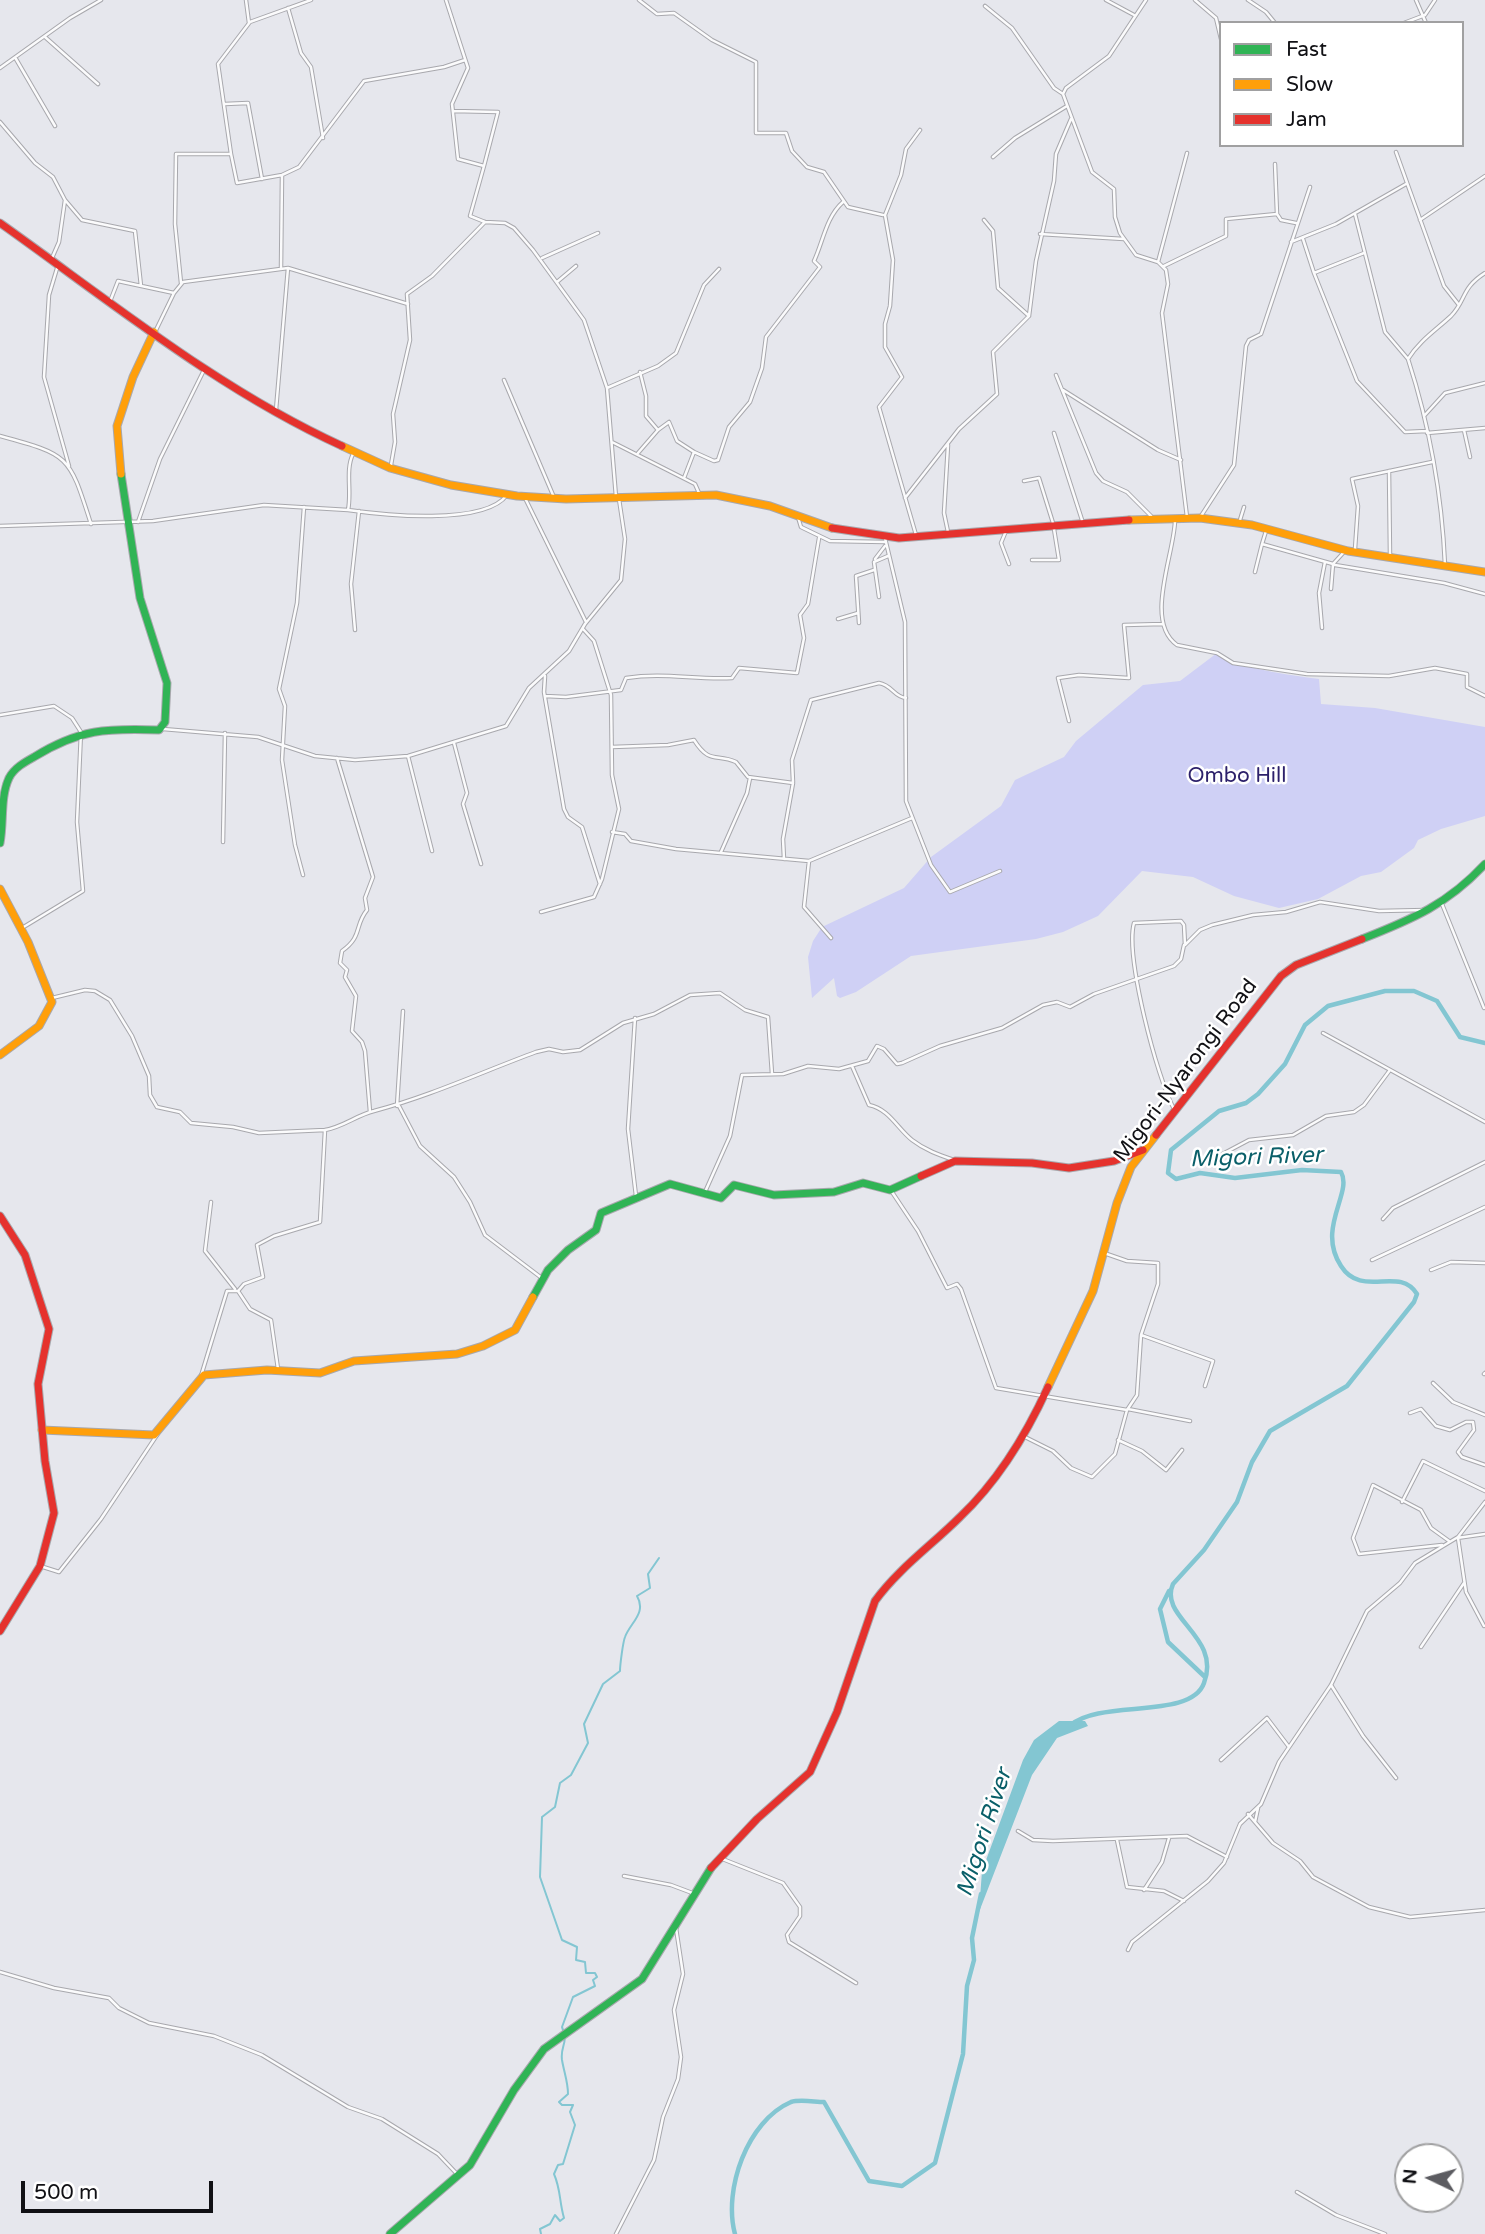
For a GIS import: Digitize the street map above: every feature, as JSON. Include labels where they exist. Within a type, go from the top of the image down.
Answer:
[{"type":"main road","points":[[0,223],[205,368],[275,413],[353,454],[390,468],[451,485],[508,495],[554,499],[618,499],[699,494],[740,498],[841,531],[885,542],[1152,517],[1200,518],[1241,523],[1351,552],[1485,572]]},
{"type":"main road","points":[[0,843],[10,777],[45,749],[80,732],[100,727],[162,728],[167,715],[167,683],[144,614],[129,523],[118,421],[137,364],[154,332]]},
{"type":"main road","name":"Migori-Nyarongi Road","points":[[390,2234],[459,2176],[476,2158],[504,2107],[540,2055],[642,1979],[720,1858],[769,1808],[810,1772],[837,1712],[880,1592],[963,1515],[986,1489],[1023,1436],[1085,1308],[1104,1254],[1120,1193],[1143,1150],[1174,1109],[1289,969],[1396,926],[1442,903],[1460,891],[1485,864]]},
{"type":"main road","points":[[0,889],[21,928],[51,998],[50,1011],[40,1025],[0,1055]]},
{"type":"main road","points":[[42,1430],[149,1435],[159,1432],[201,1377],[278,1370],[320,1373],[358,1361],[462,1353],[515,1330],[543,1279],[561,1256],[596,1230],[601,1213],[636,1196],[673,1184],[722,1198],[734,1185],[766,1194],[829,1192],[863,1183],[890,1190],[955,1161],[1069,1168],[1110,1162],[1143,1150]]},
{"type":"main road","points":[[0,1216],[24,1255],[49,1329],[38,1373],[42,1430],[54,1513],[40,1566],[0,1631]]},
{"type":"street","points":[[0,68],[16,59],[90,2],[101,0]]},
{"type":"street","points":[[246,0],[249,23]]},
{"type":"street","points":[[311,0],[249,23],[217,66],[237,183],[282,175],[299,167],[364,81],[440,68],[465,60]]},
{"type":"street","points":[[446,0],[467,74],[453,100],[458,160],[484,166]]},
{"type":"street","points":[[639,0],[657,15],[674,13],[712,40],[756,62],[756,133],[786,133],[792,151],[807,167],[824,172],[843,202],[852,210],[885,215]]},
{"type":"street","points":[[1106,0],[1134,15]]},
{"type":"street","points":[[1063,94],[1069,86],[1109,57],[1146,0]]},
{"type":"street","points":[[1195,0],[1216,18],[1219,31]]},
{"type":"street","points":[[1248,0],[1266,12],[1273,21]]},
{"type":"street","points":[[1416,0],[1425,21]]},
{"type":"street","points":[[1409,21],[1423,16],[1435,0]]},
{"type":"street","points":[[985,6],[1008,24],[1054,88],[1063,94],[1092,172],[1114,189],[1118,227],[1136,255],[1164,266],[1168,284],[1162,311],[1187,517]]},
{"type":"street","points":[[288,8],[301,53],[310,67],[323,138]]},
{"type":"street","points":[[45,37],[98,84]]},
{"type":"street","points":[[16,59],[55,126]]},
{"type":"street","points":[[223,104],[248,103],[262,179]]},
{"type":"street","points":[[993,157],[1016,138],[1067,106]]},
{"type":"street","points":[[162,728],[225,733],[283,743],[315,756],[355,760],[408,756],[506,726],[526,693],[569,651],[586,622],[603,606],[622,575],[625,534],[618,499],[607,388],[584,320],[539,257],[508,224],[485,222],[469,215],[498,112],[453,111]]},
{"type":"street","points":[[905,498],[964,424],[996,396],[992,367],[995,349],[1025,324],[1030,316],[1040,234],[1053,187],[1057,150],[1072,118]]},
{"type":"street","points":[[0,122],[36,163],[53,177],[65,200],[84,221],[135,231],[141,286]]},
{"type":"street","points":[[917,538],[879,407],[902,377],[885,347],[885,324],[890,306],[893,260],[885,215],[901,175],[908,145],[919,130]]},
{"type":"street","points":[[1396,152],[1447,291],[1459,305]]},
{"type":"street","points":[[1158,262],[1187,153]]},
{"type":"street","points":[[154,332],[181,283],[175,224],[176,154],[231,154]]},
{"type":"street","points":[[1275,164],[1277,214],[1280,220],[1296,223]]},
{"type":"street","points":[[281,268],[282,175]]},
{"type":"street","points":[[1420,219],[1485,176]]},
{"type":"street","points":[[1290,242],[1303,239],[1355,214],[1406,184]]},
{"type":"street","points":[[1200,518],[1234,465],[1246,346],[1249,340],[1261,334],[1310,187]]},
{"type":"street","points":[[50,260],[59,243],[65,200]]},
{"type":"street","points":[[638,453],[658,430],[669,422],[677,441],[713,461],[718,460],[729,427],[751,398],[762,368],[765,337],[820,267],[814,261],[820,250],[820,241],[835,210],[843,202]]},
{"type":"street","points":[[1164,266],[1226,236],[1226,219],[1277,214]]},
{"type":"street","points":[[1355,214],[1386,335],[1408,359],[1424,416],[1445,565]]},
{"type":"street","points":[[984,220],[993,231],[998,288],[1030,316]]},
{"type":"street","points":[[390,468],[395,442],[393,414],[410,340],[409,291],[432,276],[485,222]]},
{"type":"street","points":[[539,257],[543,259],[598,233]]},
{"type":"street","points":[[1040,234],[1126,239]]},
{"type":"street","points":[[1303,239],[1314,273],[1363,389],[1405,432],[1485,428]]},
{"type":"street","points":[[1314,273],[1364,253]]},
{"type":"street","points":[[58,265],[49,295],[44,377],[69,466],[91,524]]},
{"type":"street","points":[[556,282],[576,266]]},
{"type":"street","points":[[181,283],[288,268],[408,304]]},
{"type":"street","points":[[275,413],[288,268]]},
{"type":"street","points":[[607,388],[658,366],[677,352],[704,285],[719,269]]},
{"type":"street","points":[[1408,359],[1415,347],[1452,316],[1465,291],[1485,273]]},
{"type":"street","points":[[110,302],[118,281],[174,293]]},
{"type":"street","points":[[138,522],[160,459],[205,368]]},
{"type":"street","points":[[640,372],[646,396],[646,415],[658,430]]},
{"type":"street","points":[[1056,375],[1096,473],[1103,481],[1128,492],[1152,517]]},
{"type":"street","points":[[505,380],[554,499]]},
{"type":"street","points":[[1424,416],[1445,393],[1485,383]]},
{"type":"street","points":[[1062,389],[1158,450],[1181,460]]},
{"type":"street","points":[[1464,430],[1470,457]]},
{"type":"street","points":[[1054,433],[1083,523]]},
{"type":"street","points":[[0,436],[57,453],[69,466]]},
{"type":"street","points":[[612,442],[698,486],[699,494]]},
{"type":"street","points":[[948,445],[944,513],[949,535]]},
{"type":"street","points":[[684,478],[694,452]]},
{"type":"street","points":[[348,510],[351,484],[349,465],[353,454]]},
{"type":"street","points":[[1331,589],[1334,565],[1339,556],[1351,552],[1358,505],[1351,481],[1432,462]]},
{"type":"street","points":[[1390,471],[1390,558]]},
{"type":"street","points":[[1024,481],[1039,478],[1054,527]]},
{"type":"street","points":[[0,526],[129,523],[252,506],[304,506],[426,516],[461,514],[500,503],[508,495]]},
{"type":"street","points":[[526,496],[586,622]]},
{"type":"street","points":[[303,875],[294,841],[282,760],[285,704],[279,693],[279,683],[297,603],[304,506]]},
{"type":"street","points":[[1241,523],[1244,507]]},
{"type":"street","points":[[355,630],[351,584],[359,512]]},
{"type":"street","points":[[798,516],[801,527],[819,538],[846,543],[885,542]]},
{"type":"street","points":[[1175,517],[1172,550],[1162,585],[1163,624],[1167,636],[1177,645],[1217,653],[1233,663],[1315,674],[1389,676],[1422,669],[1449,669],[1467,674],[1467,687],[1485,696]]},
{"type":"street","points":[[1009,564],[1001,543],[1002,535],[1007,530],[1055,529],[1059,560],[1032,560]]},
{"type":"street","points":[[1255,572],[1266,529]]},
{"type":"street","points":[[545,696],[566,697],[623,689],[626,678],[655,673],[708,680],[732,678],[739,668],[797,673],[804,638],[800,615],[808,604],[819,538]]},
{"type":"street","points":[[885,542],[905,626],[905,789],[912,818],[933,870],[950,892],[1000,871]]},
{"type":"street","points":[[879,597],[874,570],[875,559],[885,542]]},
{"type":"street","points":[[1262,544],[1334,565],[1444,583],[1485,594]]},
{"type":"street","points":[[875,559],[888,556]]},
{"type":"street","points":[[1322,628],[1319,593],[1325,562]]},
{"type":"street","points":[[859,623],[856,576],[874,570]]},
{"type":"street","points":[[838,619],[858,613]]},
{"type":"street","points":[[1069,720],[1058,679],[1079,675],[1129,678],[1125,624],[1163,624]]},
{"type":"street","points":[[541,912],[561,904],[592,898],[600,884],[619,809],[612,775],[609,690],[594,641],[583,629]]},
{"type":"street","points":[[545,675],[545,696],[565,811],[582,827],[600,884]]},
{"type":"street","points":[[784,859],[783,839],[795,773],[792,760],[811,701],[879,683],[889,685],[900,697],[906,698]]},
{"type":"street","points":[[0,715],[38,706],[54,706],[72,718],[80,732],[77,822],[83,891],[21,928]]},
{"type":"street","points":[[223,842],[225,733]]},
{"type":"street","points":[[612,747],[695,740],[700,751],[716,759],[734,761],[750,778],[793,783]]},
{"type":"street","points":[[454,743],[467,793],[463,803],[481,864]]},
{"type":"street","points":[[408,756],[432,851]]},
{"type":"street","points":[[337,758],[373,877],[365,899],[368,909],[354,943],[342,951],[340,960],[356,996],[352,1031],[364,1047],[370,1112]]},
{"type":"street","points":[[721,852],[747,793],[750,778]]},
{"type":"street","points":[[612,832],[625,834],[630,841],[645,844],[809,861],[912,818]]},
{"type":"street","points":[[809,861],[804,907],[831,938]]},
{"type":"street","points":[[1184,945],[1200,930],[1212,925],[1253,915],[1286,912],[1320,902],[1379,911],[1427,910]]},
{"type":"street","points":[[1442,903],[1484,1008]]},
{"type":"street","points":[[705,1193],[732,1130],[742,1075],[772,1074],[808,1066],[839,1069],[868,1061],[877,1046],[884,1049],[897,1064],[902,1063],[940,1046],[1002,1028],[1043,1005],[1057,1002],[1070,1007],[1136,978],[1176,964],[1181,959],[1184,925],[1181,921],[1134,923],[1132,940],[1136,978],[1158,1066],[1174,1109]]},
{"type":"street","points":[[51,998],[85,990],[95,991],[110,1000],[132,1036],[149,1076],[149,1093],[156,1107],[180,1112],[191,1123],[233,1127],[259,1133],[325,1130],[346,1125],[370,1112],[398,1106],[536,1052],[547,1049],[563,1052],[580,1050],[635,1018],[654,1014],[691,995],[720,993],[745,1010],[769,1018],[772,1074]]},
{"type":"street","points":[[402,1011],[398,1106],[420,1146],[454,1177],[474,1210],[485,1236],[543,1279]]},
{"type":"street","points":[[635,1018],[628,1129],[636,1196]]},
{"type":"street","points":[[1323,1033],[1485,1122]]},
{"type":"street","points":[[852,1066],[869,1105],[882,1108],[906,1135],[922,1148],[955,1161]]},
{"type":"street","points":[[1192,1160],[1215,1158],[1249,1140],[1293,1135],[1326,1116],[1354,1112],[1364,1105],[1390,1070]]},
{"type":"street","points":[[201,1377],[225,1293],[263,1277],[258,1244],[320,1224],[325,1130]]},
{"type":"street","points":[[1383,1219],[1393,1208],[1485,1162]]},
{"type":"street","points":[[890,1190],[918,1231],[947,1288],[957,1284],[961,1289],[995,1387],[1191,1421]]},
{"type":"street","points":[[211,1202],[205,1251],[212,1264],[237,1290],[250,1309],[271,1320],[278,1370]]},
{"type":"street","points":[[1372,1260],[1485,1208]]},
{"type":"street","points":[[1023,1436],[1052,1451],[1071,1468],[1092,1477],[1110,1460],[1127,1410],[1139,1387],[1142,1335],[1158,1284],[1158,1265],[1127,1261],[1104,1254]]},
{"type":"street","points":[[1431,1270],[1451,1262],[1485,1263]]},
{"type":"street","points":[[1142,1335],[1213,1361],[1205,1386]]},
{"type":"street","points":[[1433,1383],[1453,1402],[1485,1415]]},
{"type":"street","points":[[1410,1413],[1420,1409],[1436,1426],[1450,1430],[1466,1422],[1473,1422],[1475,1428],[1458,1452],[1462,1457],[1485,1465]]},
{"type":"street","points":[[40,1566],[59,1572],[101,1519],[159,1432]]},
{"type":"street","points":[[1118,1440],[1142,1451],[1166,1470],[1182,1450]]},
{"type":"street","points":[[1402,1502],[1424,1461],[1485,1491]]},
{"type":"street","points":[[1442,1545],[1390,1552],[1358,1552],[1353,1538],[1373,1484],[1422,1511],[1431,1528],[1451,1540]]},
{"type":"street","points":[[1451,1540],[1485,1502]]},
{"type":"street","points":[[1255,1822],[1258,1808],[1289,1747],[1331,1685],[1367,1611],[1401,1583],[1415,1563],[1442,1545],[1458,1538],[1485,1534]]},
{"type":"street","points":[[1458,1538],[1469,1600],[1484,1626]]},
{"type":"street","points":[[1421,1647],[1464,1583]]},
{"type":"street","points":[[1331,1685],[1363,1737],[1396,1778]]},
{"type":"street","points":[[1221,1760],[1267,1718],[1289,1747]]},
{"type":"street","points":[[1128,1950],[1132,1942],[1208,1881],[1227,1857],[1240,1824],[1248,1814],[1258,1808]]},
{"type":"street","points":[[1248,1814],[1273,1843],[1301,1862],[1313,1877],[1371,1908],[1410,1917],[1485,1910]]},
{"type":"street","points":[[1018,1831],[1038,1841],[1193,1837],[1227,1857]]},
{"type":"street","points":[[1144,1890],[1162,1862],[1169,1838]]},
{"type":"street","points":[[1116,1840],[1127,1887],[1164,1891],[1184,1901]]},
{"type":"street","points":[[720,1858],[783,1883],[800,1907],[800,1916],[787,1935],[789,1942],[856,1983]]},
{"type":"street","points":[[624,1876],[671,1885],[695,1894]]},
{"type":"street","points":[[616,2234],[651,2165],[663,2117],[678,2080],[681,2057],[674,2010],[682,1974],[676,1928]]},
{"type":"street","points":[[0,1972],[54,1988],[109,1998],[119,2008],[149,2023],[214,2036],[262,2055],[348,2107],[382,2119],[438,2154],[459,2176]]},
{"type":"street","points":[[1297,2192],[1336,2215],[1385,2234]]},
{"type":"green space","name":"Ombo Hill","points":[[1217,653],[1252,667],[1319,679],[1321,704],[1375,708],[1485,727],[1485,816],[1441,829],[1418,840],[1414,848],[1381,872],[1361,876],[1318,899],[1279,908],[1234,896],[1193,877],[1142,871],[1098,916],[1063,932],[1036,939],[911,956],[856,992],[840,998],[837,996],[834,978],[812,998],[808,957],[813,941],[822,927],[904,888],[931,857],[1001,806],[1015,780],[1064,757],[1076,741],[1143,685],[1180,681]]},
{"type":"shaded area","points":[[1059,1721],[1085,1721],[1088,1726],[1057,1738],[1032,1775],[979,1912],[982,1871],[1023,1760],[1034,1740]]},
{"type":"waterway","name":"Migori River","points":[[1071,1725],[1085,1717],[1164,1706],[1182,1702],[1196,1694],[1204,1683],[1207,1667],[1205,1652],[1174,1607],[1171,1596],[1173,1584],[1204,1550],[1237,1502],[1252,1462],[1270,1431],[1347,1386],[1414,1302],[1417,1294],[1400,1282],[1359,1280],[1341,1266],[1334,1252],[1332,1238],[1343,1190],[1341,1172],[1302,1170],[1235,1178],[1200,1173],[1176,1179],[1168,1173],[1171,1150],[1219,1111],[1246,1103],[1258,1094],[1285,1064],[1305,1025],[1328,1006],[1385,991],[1414,991],[1437,1001],[1460,1037],[1485,1043]]},
{"type":"waterway","points":[[541,2234],[540,2229],[550,2224],[555,2215],[560,2221],[564,2218],[554,2174],[558,2165],[563,2164],[575,2125],[570,2112],[573,2105],[562,2105],[559,2102],[568,2094],[562,2060],[565,2041],[562,2027],[573,1997],[595,1986],[593,1980],[597,1977],[595,1973],[586,1973],[585,1962],[576,1960],[577,1947],[562,1940],[540,1877],[542,1817],[555,1807],[560,1783],[571,1775],[588,1743],[584,1724],[603,1684],[620,1671],[625,1637],[639,1613],[640,1602],[637,1596],[650,1588],[648,1574],[659,1558]]},
{"type":"waterway","points":[[1169,1591],[1160,1609],[1168,1642],[1205,1677]]},
{"type":"waterway","name":"Migori River","points":[[735,2234],[733,2197],[742,2159],[762,2124],[775,2111],[791,2102],[824,2102],[869,2181],[902,2186],[935,2163],[963,2054],[967,1986],[974,1960],[972,1938],[981,1894]]},
{"type":"traffic: fast","points":[[0,843],[6,785],[11,774],[20,766],[50,748],[80,736],[108,730],[159,730],[165,722],[167,683],[140,598],[121,474]]},
{"type":"traffic: fast","points":[[1362,939],[1429,909],[1457,890],[1485,864]]},
{"type":"traffic: fast","points":[[533,1297],[548,1270],[568,1250],[596,1230],[601,1213],[670,1184],[721,1198],[734,1185],[774,1195],[834,1192],[863,1183],[890,1190],[921,1176]]},
{"type":"traffic: fast","points":[[390,2234],[470,2165],[514,2090],[544,2049],[642,1979],[711,1868]]},
{"type":"traffic: slow","points":[[121,474],[117,426],[133,377],[154,332]]},
{"type":"traffic: slow","points":[[342,446],[390,468],[451,485],[517,496],[566,499],[716,495],[770,506],[832,528]]},
{"type":"traffic: slow","points":[[1129,520],[1200,518],[1252,525],[1348,551],[1485,572]]},
{"type":"traffic: slow","points":[[0,889],[28,942],[52,1002],[39,1026],[0,1055]]},
{"type":"traffic: slow","points":[[1048,1387],[1093,1291],[1117,1203],[1131,1167],[1156,1135]]},
{"type":"traffic: slow","points":[[42,1430],[154,1435],[204,1375],[267,1370],[320,1373],[354,1361],[457,1354],[483,1346],[515,1330],[533,1297]]},
{"type":"traffic: jam","points":[[0,223],[166,343],[252,398],[342,446]]},
{"type":"traffic: jam","points":[[832,528],[899,538],[1129,520]]},
{"type":"traffic: jam","points":[[1156,1135],[1281,976],[1296,965],[1362,939]]},
{"type":"traffic: jam","points":[[921,1176],[955,1161],[1032,1163],[1069,1168],[1114,1161],[1143,1150]]},
{"type":"traffic: jam","points":[[0,1216],[25,1255],[49,1329],[38,1384],[45,1461],[54,1513],[40,1566],[0,1631]]},
{"type":"traffic: jam","points":[[711,1868],[757,1819],[810,1772],[837,1712],[875,1601],[894,1578],[974,1503],[999,1473],[1031,1422],[1048,1387]]}]
